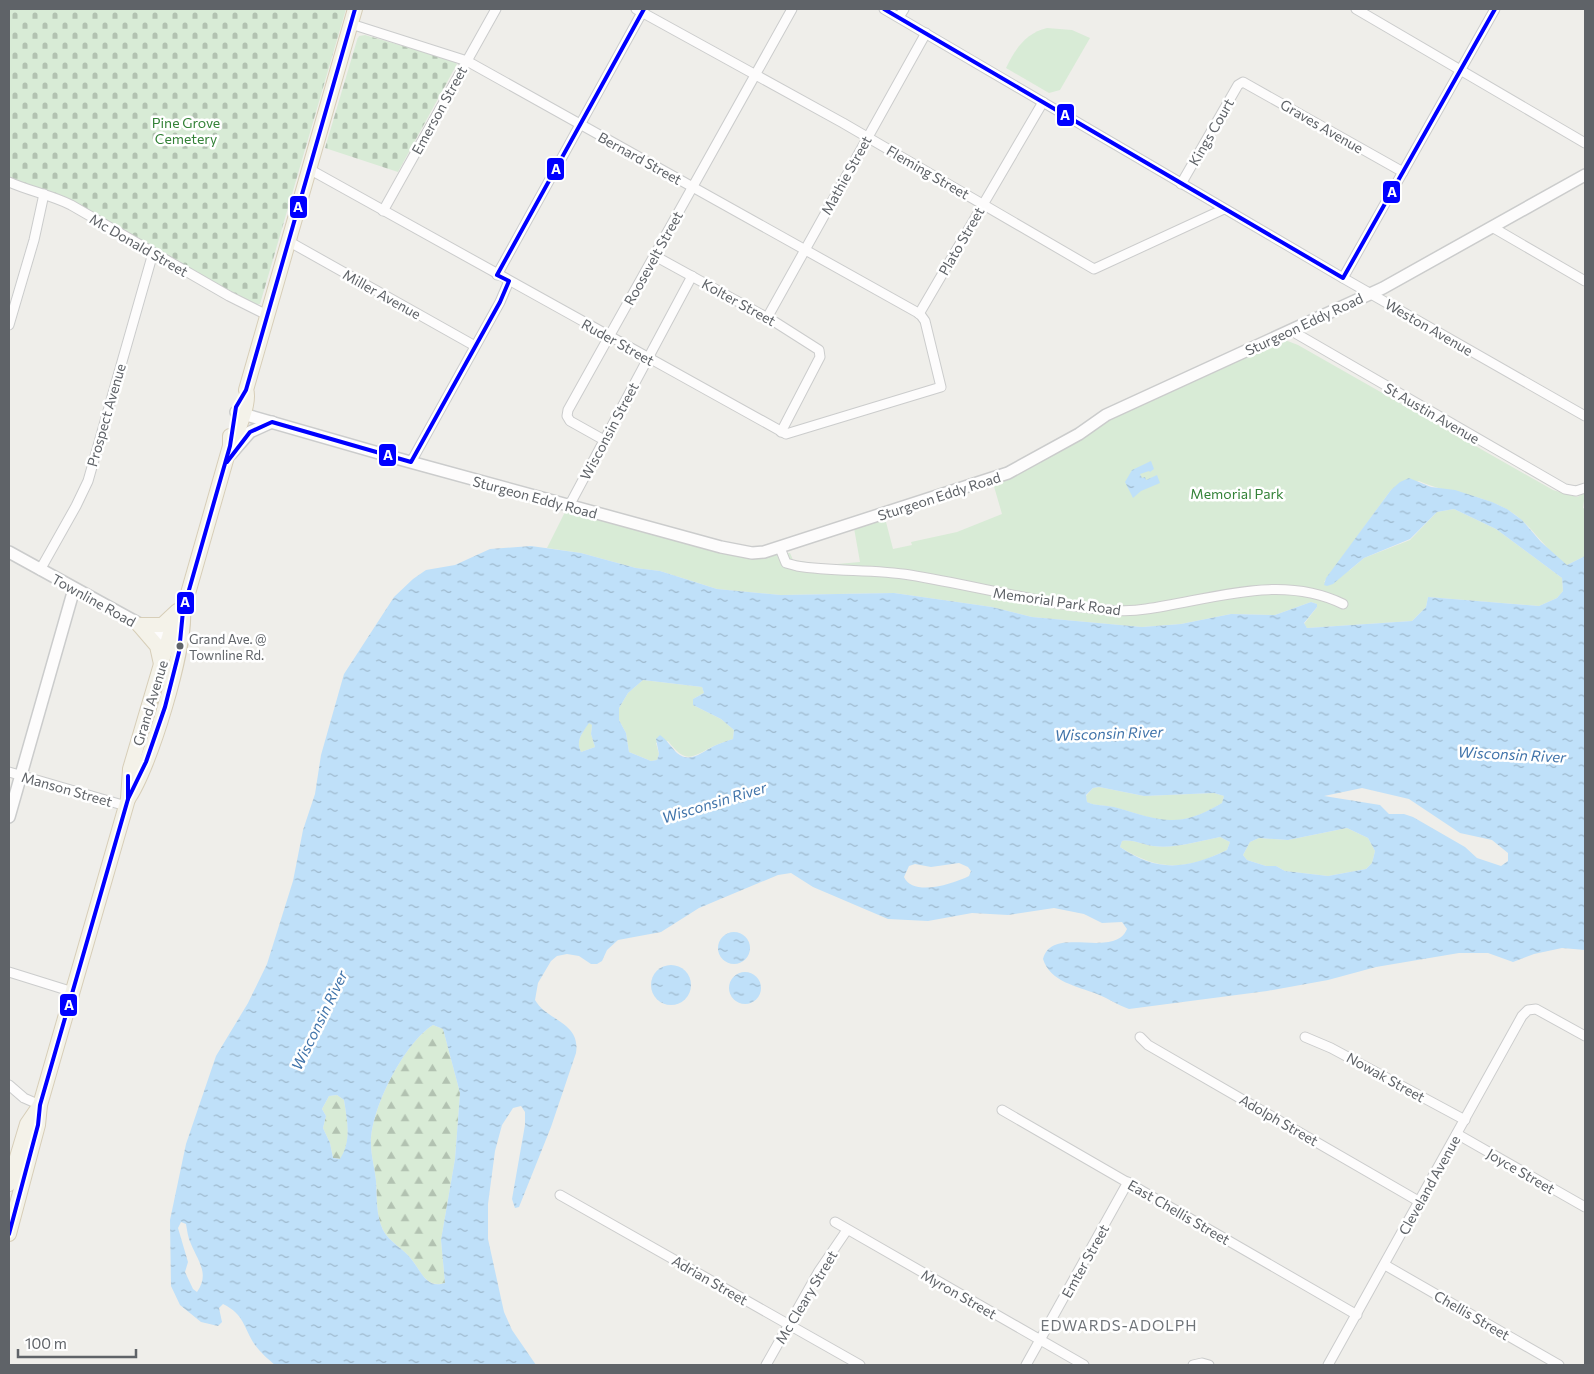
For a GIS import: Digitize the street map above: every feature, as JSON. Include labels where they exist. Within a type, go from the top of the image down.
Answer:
[{"type":"main road","name":"Grand Avenue","points":[[10,1231],[38,1125],[40,1105],[127,802],[138,782],[151,747],[174,643],[230,446],[236,436],[239,413],[248,395],[246,390],[356,9]]},
{"type":"main road","points":[[139,625],[162,624],[184,608]]},
{"type":"main road","points":[[139,625],[157,646],[161,665]]},
{"type":"main road","name":"Grand Avenue","points":[[127,802],[128,776],[161,665],[174,643]]},
{"type":"main road","name":"Grand Avenue","points":[[9,1184],[27,1124],[40,1105]]},
{"type":"street","name":"Emerson Street","points":[[383,211],[496,9]]},
{"type":"street","name":"Roosevelt Street","points":[[604,440],[572,422],[567,415],[608,337],[792,9]]},
{"type":"street","name":"Weston Avenue","points":[[884,9],[1370,294],[1585,416]]},
{"type":"street","points":[[899,18],[904,9]]},
{"type":"street","points":[[1356,9],[1585,143]]},
{"type":"street","points":[[1343,278],[1495,9]]},
{"type":"street","name":"Fleming Street","points":[[640,10],[867,137],[1094,269],[1224,209]]},
{"type":"street","points":[[497,275],[640,10]]},
{"type":"street","name":"Bernard Street","points":[[351,24],[467,61],[919,314]]},
{"type":"street","name":"Mathie Street","points":[[767,318],[926,33]]},
{"type":"street","name":"Graves Avenue","points":[[1241,82],[1248,83],[1403,172]]},
{"type":"street","name":"Kings Court","points":[[1181,184],[1241,82]]},
{"type":"street","name":"Plato Street","points":[[919,314],[1043,102]]},
{"type":"street","name":"Ruder Street","points":[[309,169],[781,432]]},
{"type":"street","name":"Sturgeon Eddy Road","points":[[239,413],[569,506],[730,549],[754,553],[780,548],[1017,469],[1079,434],[1109,413],[1370,294],[1585,175]]},
{"type":"street","name":"Mc Donald Street","points":[[9,182],[71,205],[153,253],[267,315]]},
{"type":"street","points":[[9,325],[34,240],[44,194]]},
{"type":"street","points":[[1492,227],[1585,281]]},
{"type":"street","name":"Miller Avenue","points":[[288,241],[475,346]]},
{"type":"street","name":"Prospect Avenue","points":[[40,570],[74,511],[88,481],[153,253]]},
{"type":"street","name":"Kolter Street","points":[[655,256],[767,318],[816,347],[820,352],[814,370],[781,432]]},
{"type":"street","name":"Wisconsin Street","points":[[569,506],[692,276]]},
{"type":"street","points":[[411,462],[500,302],[509,281]]},
{"type":"street","points":[[781,432],[786,434],[804,430],[940,387],[925,321],[919,314]]},
{"type":"street","name":"St Austin Avenue","points":[[1290,330],[1557,484],[1581,490]]},
{"type":"street","points":[[224,467],[234,449],[248,433],[272,422]]},
{"type":"street","name":"Memorial Park Road","points":[[780,548],[785,561],[797,566],[908,575],[1019,597],[1105,610],[1148,609],[1220,595],[1261,590],[1312,593],[1343,604]]},
{"type":"street","name":"Townline Road","points":[[9,552],[174,643]]},
{"type":"street","points":[[9,817],[74,589]]},
{"type":"street","name":"Manson Street","points":[[9,772],[127,802]]},
{"type":"street","points":[[9,972],[73,992]]},
{"type":"street","name":"Cleveland Avenue","points":[[1328,1365],[1522,1016],[1532,1008],[1585,1036]]},
{"type":"street","name":"Adolph Street","points":[[1140,1037],[1148,1044],[1420,1202]]},
{"type":"street","name":"Nowak Street","points":[[1305,1037],[1331,1048],[1465,1120]]},
{"type":"street","points":[[9,1085],[24,1098],[40,1105]]},
{"type":"street","name":"East Chellis Street","points":[[1002,1110],[1357,1315]]},
{"type":"street","name":"Joyce Street","points":[[1457,1134],[1585,1208]]},
{"type":"street","name":"Emter Street","points":[[1026,1365],[1128,1182]]},
{"type":"street","name":"Adrian Street","points":[[560,1195],[860,1365]]},
{"type":"street","name":"Myron Street","points":[[835,1222],[1084,1365]]},
{"type":"street","name":"Mc Cleary Street","points":[[766,1365],[788,1324],[847,1230]]},
{"type":"street","name":"Chellis Street","points":[[1385,1265],[1559,1365]]},
{"type":"street","points":[[1193,1365],[1202,1363],[1209,1365]]},
{"type":"green space","name":"Pine Grove Cemetery","points":[[9,9],[346,9],[260,304],[253,305],[9,177]]},
{"type":"green space","points":[[1047,28],[1072,30],[1090,38],[1060,90],[1049,93],[1006,68],[1013,54],[1027,38]]},
{"type":"green space","points":[[365,35],[454,61],[457,64],[398,172],[325,148],[357,40],[359,36]]},
{"type":"green space","name":"Memorial Park","points":[[1285,340],[1298,345],[1553,490],[1577,497],[1585,493],[1583,508],[1585,509],[1585,556],[1567,565],[1551,552],[1524,522],[1497,504],[1419,481],[1391,490],[1324,582],[1350,570],[1364,558],[1410,540],[1437,512],[1454,509],[1496,529],[1562,578],[1563,591],[1557,598],[1539,606],[1428,597],[1426,607],[1412,621],[1307,628],[1304,624],[1317,607],[1317,604],[1311,602],[1275,615],[1231,614],[1181,624],[1142,627],[1032,617],[992,607],[894,593],[781,595],[717,589],[660,571],[636,568],[581,553],[547,548],[566,510],[762,556],[790,553],[793,560],[826,565],[860,562],[854,528],[885,518],[893,549],[912,545],[911,542],[957,532],[1002,514],[993,483],[1027,470],[1101,422]]},
{"type":"green space","points":[[643,680],[702,687],[704,693],[693,699],[693,705],[721,719],[734,730],[733,739],[690,757],[674,749],[668,741],[656,743],[659,754],[657,760],[651,761],[629,752],[626,733],[619,720],[619,708],[628,693]]},
{"type":"green space","points":[[589,722],[592,725],[591,734],[595,747],[581,752],[579,740]]},
{"type":"green space","points":[[1099,787],[1144,796],[1214,793],[1224,796],[1222,803],[1206,812],[1180,820],[1168,820],[1156,819],[1087,802],[1086,796],[1093,788]]},
{"type":"green space","points":[[1347,828],[1368,838],[1375,851],[1372,863],[1366,869],[1328,876],[1285,871],[1276,866],[1266,866],[1247,860],[1243,855],[1250,842],[1259,838],[1288,840]]},
{"type":"green space","points":[[1220,837],[1230,842],[1227,850],[1212,857],[1186,864],[1173,865],[1148,861],[1120,847],[1122,841],[1161,847]]},
{"type":"green space","points":[[433,1025],[443,1029],[460,1093],[455,1159],[441,1240],[445,1283],[439,1284],[425,1278],[409,1256],[383,1230],[378,1212],[371,1144],[376,1114],[391,1078],[411,1046]]},
{"type":"green space","points":[[337,1095],[344,1100],[348,1130],[347,1144],[341,1159],[333,1158],[330,1143],[323,1128],[326,1116],[322,1109],[329,1096]]},
{"type":"water","points":[[1151,461],[1154,469],[1140,474],[1146,480],[1157,475],[1160,483],[1141,491],[1133,498],[1125,482],[1132,470]]},
{"type":"water","name":"Wisconsin River","points":[[1409,478],[1431,487],[1455,490],[1492,502],[1507,509],[1522,520],[1541,542],[1567,565],[1585,556],[1585,950],[1562,948],[1534,954],[1513,962],[1488,953],[1459,953],[1376,967],[1328,980],[1267,991],[1129,1009],[1058,978],[1047,967],[1043,959],[1049,949],[1058,944],[1070,942],[1110,942],[1120,938],[1127,929],[1122,922],[1102,923],[1084,914],[1054,908],[1008,915],[972,913],[928,921],[888,919],[813,887],[791,873],[778,875],[699,908],[661,932],[618,940],[607,950],[602,961],[597,964],[591,964],[579,956],[567,954],[557,956],[551,961],[538,983],[535,1000],[547,1013],[568,1028],[576,1043],[576,1053],[551,1127],[519,1207],[515,1208],[512,1199],[525,1125],[525,1112],[521,1106],[513,1108],[502,1125],[495,1151],[488,1204],[488,1239],[504,1312],[512,1330],[536,1365],[275,1365],[257,1348],[240,1317],[230,1308],[223,1304],[219,1308],[222,1322],[218,1326],[201,1322],[180,1305],[171,1286],[170,1220],[186,1144],[216,1056],[248,1003],[267,964],[293,881],[303,830],[315,794],[321,755],[344,674],[394,597],[413,579],[426,570],[455,565],[490,549],[531,546],[581,553],[636,568],[660,571],[717,589],[781,595],[894,593],[992,607],[1032,617],[1142,627],[1181,624],[1231,614],[1275,615],[1311,602],[1317,604],[1317,607],[1304,623],[1307,628],[1412,621],[1426,607],[1428,597],[1539,606],[1557,598],[1563,591],[1562,578],[1496,529],[1454,509],[1437,512],[1410,539],[1364,558],[1333,584],[1324,585],[1326,578],[1391,490],[1400,482]],"holes":[[[643,680],[702,687],[704,693],[693,699],[693,705],[721,719],[734,730],[733,739],[716,745],[696,756],[687,757],[677,753],[660,735],[656,739],[659,754],[657,760],[651,761],[629,752],[626,733],[619,720],[619,708],[628,693]],[[589,723],[592,725],[591,734],[595,747],[581,752],[579,748],[580,737]],[[1099,787],[1144,796],[1214,793],[1224,796],[1222,803],[1206,811],[1180,820],[1168,820],[1090,803],[1087,802],[1086,795],[1093,788]],[[1362,788],[1409,799],[1460,833],[1492,840],[1508,853],[1508,861],[1501,866],[1477,858],[1465,847],[1413,817],[1404,814],[1389,814],[1380,805],[1324,796]],[[1347,828],[1368,838],[1375,851],[1372,863],[1366,869],[1328,876],[1285,871],[1276,866],[1266,866],[1247,860],[1243,855],[1250,842],[1259,838],[1288,840]],[[1220,837],[1230,842],[1227,850],[1199,861],[1173,865],[1147,861],[1120,847],[1122,841],[1134,841],[1161,847],[1178,846]],[[959,863],[968,867],[971,871],[969,876],[953,882],[924,888],[909,883],[904,877],[909,866],[915,864],[931,867]],[[433,1025],[443,1029],[460,1093],[455,1159],[441,1240],[445,1283],[434,1284],[426,1279],[409,1256],[383,1230],[378,1212],[371,1149],[372,1130],[383,1096],[400,1062],[411,1046]],[[337,1095],[344,1100],[347,1138],[344,1152],[340,1159],[333,1158],[330,1143],[323,1128],[326,1116],[322,1109],[329,1096]],[[181,1222],[186,1224],[190,1242],[202,1268],[203,1279],[197,1292],[193,1289],[185,1272],[188,1262],[178,1228]]]},
{"type":"water","points":[[734,932],[740,933],[745,937],[749,942],[749,954],[745,959],[740,963],[734,964],[728,963],[723,959],[719,954],[718,948],[719,942],[723,937],[728,933]]},
{"type":"water","points":[[671,965],[685,971],[691,985],[685,999],[671,1005],[657,999],[651,985],[657,971]]},
{"type":"water","points":[[745,972],[751,973],[756,977],[760,982],[760,994],[756,999],[751,1003],[745,1004],[739,1003],[734,999],[730,994],[729,988],[730,982],[734,977],[739,973]]},
{"type":"transit line","name":"A","points":[[128,799],[146,762],[165,707],[179,652],[183,611],[230,446],[236,407],[246,390],[355,9]]},
{"type":"transit line","name":"A","points":[[227,462],[250,432],[272,422],[411,462],[500,302],[509,281],[497,275],[644,9]]},
{"type":"transit line","name":"A","points":[[884,9],[1343,278],[1495,9]]},
{"type":"transit line","name":"A","points":[[9,1234],[38,1125],[40,1105],[128,799],[128,776]]},
{"type":"place","name":"Grand Ave. @ Townline Rd.","points":[[180,646]]},
{"type":"district","name":"EDWARDS-ADOLPH","points":[[1119,1325]]}]
